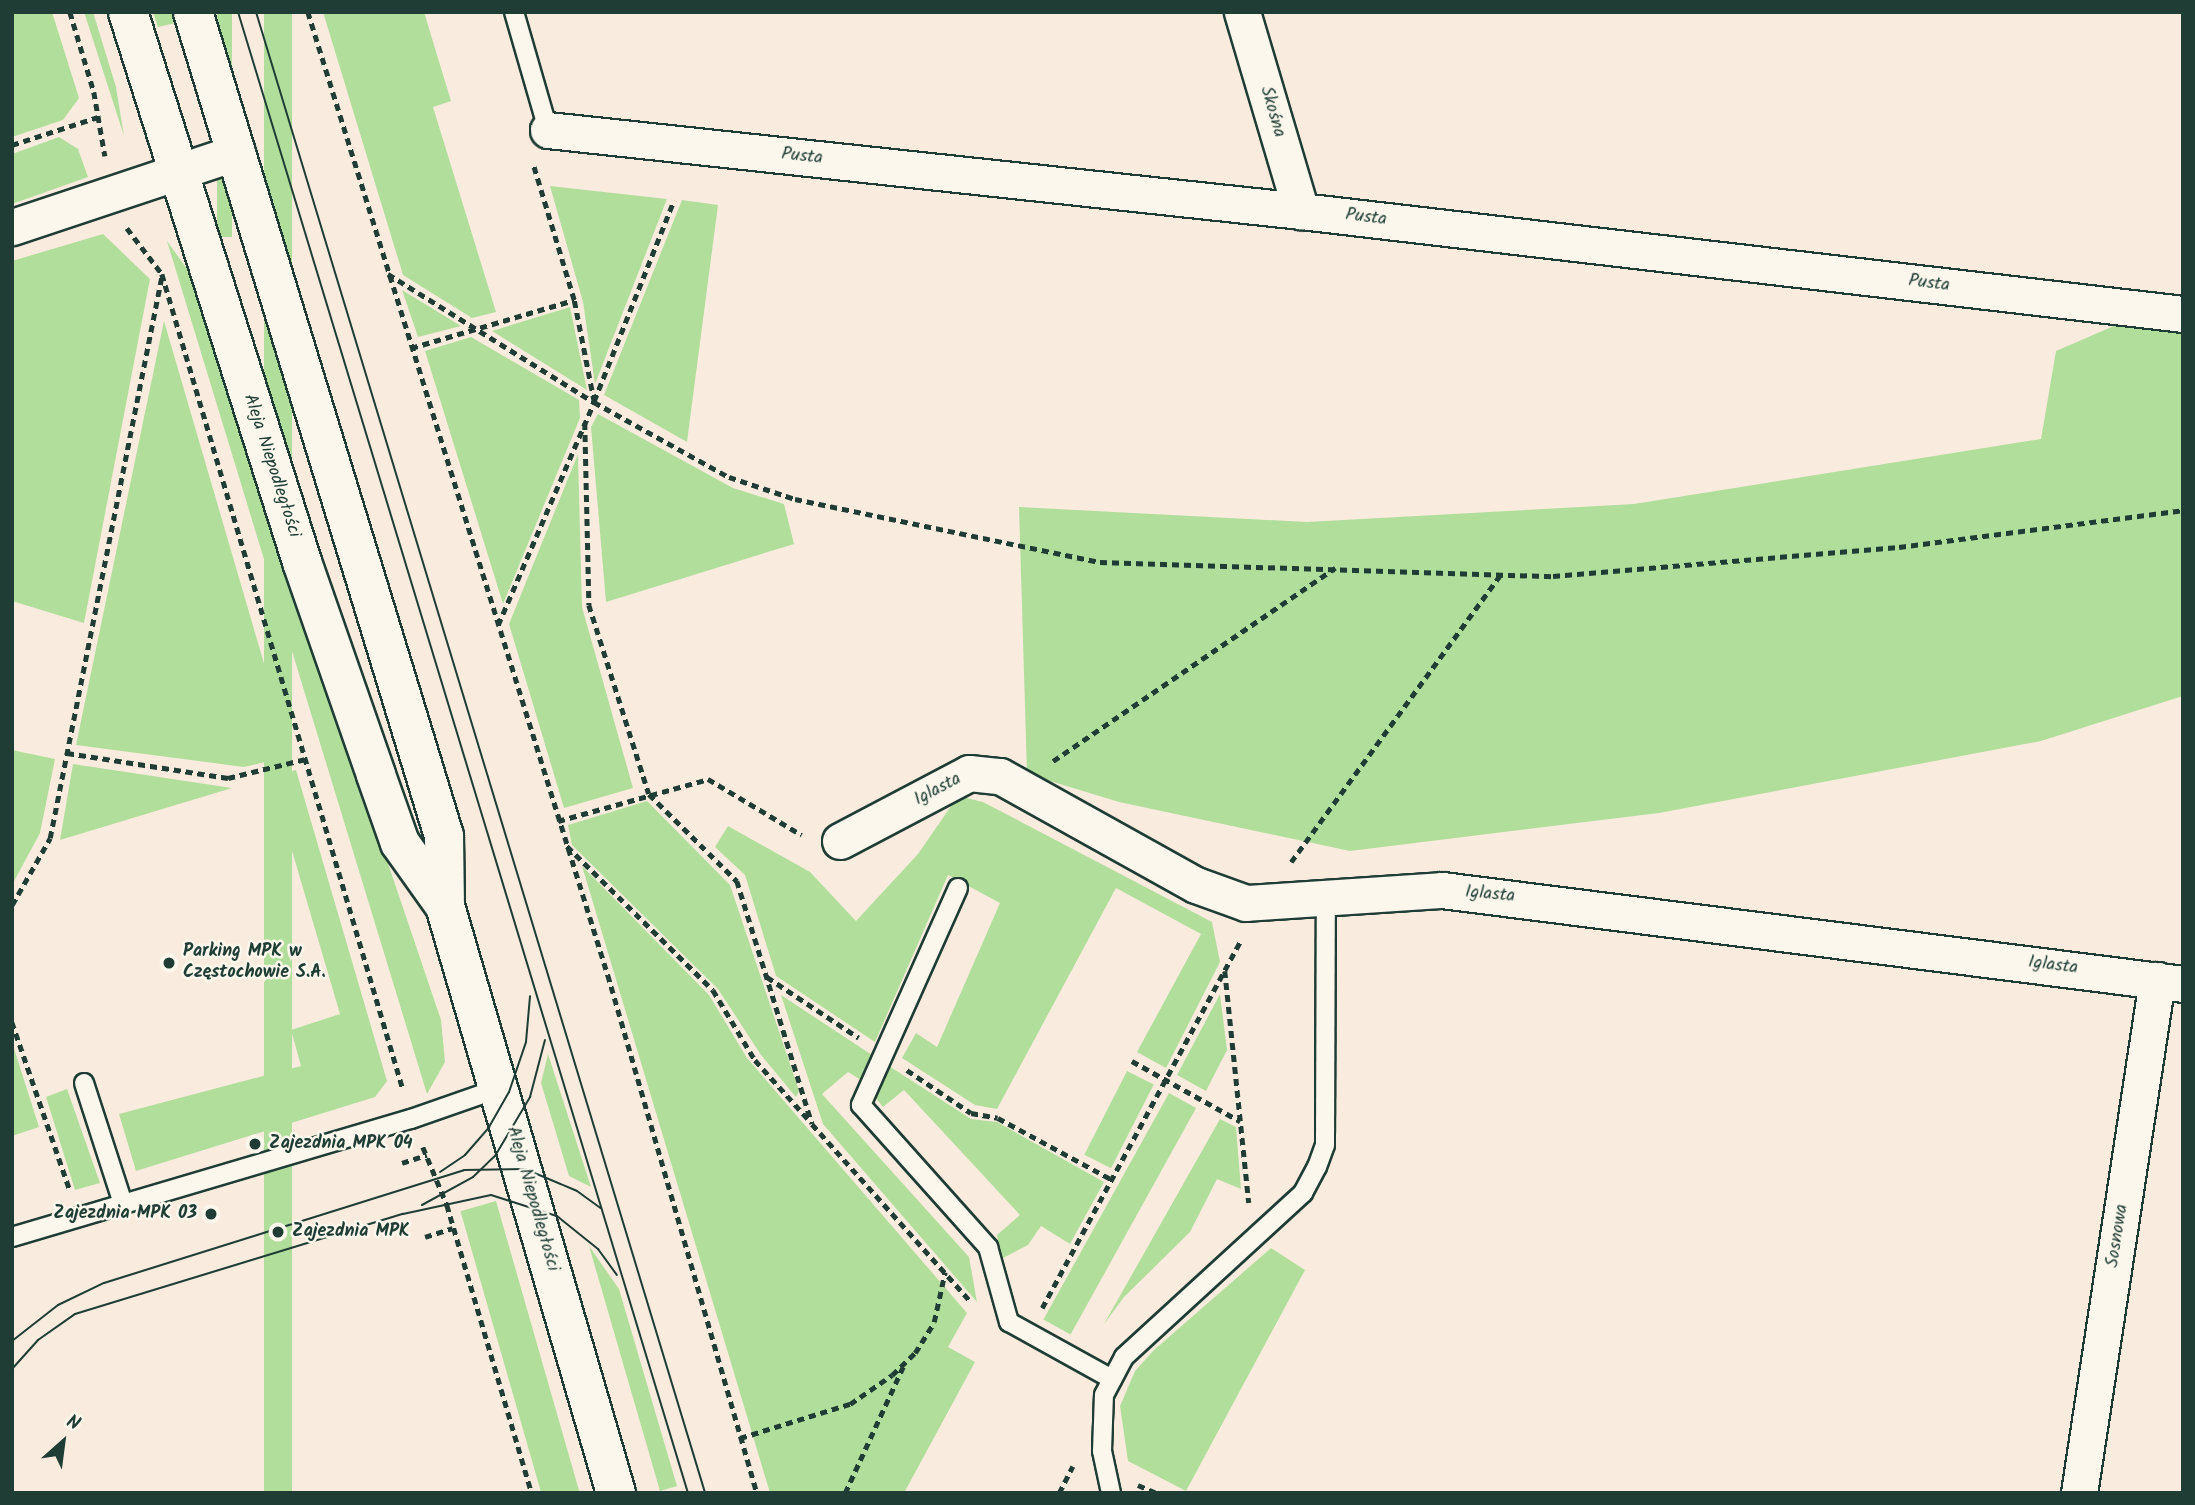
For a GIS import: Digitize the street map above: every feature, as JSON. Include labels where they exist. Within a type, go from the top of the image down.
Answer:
[{"type":"street","name":"Aleja Niepodległości","points":[[128,12],[302,562],[400,843],[444,906]]},
{"type":"street","name":"Aleja Niepodległości","points":[[194,12],[444,836],[444,906],[500,1087],[617,1493]]},
{"type":"street","name":"Skośna","points":[[1242,12],[1301,211]]},
{"type":"street","name":"Pusta","points":[[540,143],[1301,211],[2183,314]]},
{"type":"street","points":[[12,227],[237,152]]},
{"type":"street","name":"Iglasta","points":[[840,841],[970,773],[1000,776],[1196,885],[1246,903],[1442,890],[1549,900],[2170,982]]},
{"type":"street","name":"Sosnowa","points":[[2079,1493],[2170,982]]},
{"type":"lane","points":[[513,12],[540,143]]},
{"type":"lane","points":[[958,888],[861,1105],[988,1247],[1009,1322],[1112,1379]]},
{"type":"lane","points":[[1111,1493],[1102,1451],[1104,1395],[1124,1357],[1303,1193],[1325,1145],[1326,898]]},
{"type":"lane","points":[[84,1083],[122,1204]]},
{"type":"lane","points":[[12,1237],[411,1119],[500,1087]]},
{"type":"path","points":[[70,12],[98,117],[107,166]]},
{"type":"path","points":[[308,12],[643,1095],[757,1493]]},
{"type":"path","points":[[12,145],[98,117]]},
{"type":"path","points":[[540,143],[594,402]]},
{"type":"path","points":[[498,625],[594,402],[674,200]]},
{"type":"path","points":[[127,228],[162,274],[397,1066],[404,1093],[390,1097]]},
{"type":"path","points":[[12,905],[50,838],[162,274]]},
{"type":"path","points":[[388,274],[594,402],[729,478],[795,499],[1100,562],[1552,576],[1899,547],[2183,510]]},
{"type":"path","points":[[411,348],[574,300]]},
{"type":"path","points":[[585,422],[589,605],[649,794],[737,881],[812,1124]]},
{"type":"path","points":[[1017,785],[1336,568]]},
{"type":"path","points":[[1028,1332],[1262,902],[1500,574]]},
{"type":"path","points":[[67,753],[228,778],[306,759]]},
{"type":"path","points":[[558,821],[708,779],[825,849],[840,841]]},
{"type":"path","points":[[566,845],[713,990],[755,1060],[978,1310],[1004,1304]]},
{"type":"path","points":[[1225,971],[1252,1239]]},
{"type":"path","points":[[767,977],[971,1113],[998,1118],[1111,1179]]},
{"type":"path","points":[[12,1022],[72,1199],[116,1185]]},
{"type":"path","points":[[1132,1061],[1240,1121]]},
{"type":"path","points":[[418,1138],[427,1155],[453,1228],[532,1493]]},
{"type":"path","points":[[402,1163],[427,1155]]},
{"type":"path","points":[[425,1237],[453,1228]]},
{"type":"path","points":[[845,1493],[905,1363],[934,1322],[944,1272]]},
{"type":"path","points":[[740,1437],[849,1404],[905,1363]]},
{"type":"green space","points":[[12,12],[52,12],[79,98],[63,120],[12,137]]},
{"type":"green space","points":[[84,12],[93,12],[116,87],[124,136]]},
{"type":"green space","points":[[153,12],[178,12],[180,22],[158,27]]},
{"type":"green space","points":[[217,12],[232,12],[232,237],[217,237]]},
{"type":"green space","points":[[264,12],[292,12],[292,1493],[264,1493]]},
{"type":"green space","points":[[323,12],[424,12],[451,101],[433,107],[496,312],[472,318],[403,275]]},
{"type":"green space","points":[[59,137],[78,149],[88,177],[12,204],[12,154]]},
{"type":"green space","points":[[550,186],[667,199],[595,384],[583,302]]},
{"type":"green space","points":[[682,200],[718,205],[687,442],[604,395]]},
{"type":"green space","points":[[103,234],[150,279],[84,623],[12,601],[12,261]]},
{"type":"green space","points":[[167,241],[187,269],[441,1020],[445,1062],[427,1094]]},
{"type":"green space","points":[[402,290],[461,326],[418,337]]},
{"type":"green space","points":[[2183,296],[2183,696],[2041,741],[1659,813],[1350,851],[1119,802],[1027,774],[1019,507],[1307,522],[1634,504],[2041,439],[2056,351]]},
{"type":"green space","points":[[570,307],[587,390],[492,331]]},
{"type":"green space","points":[[164,321],[291,756],[244,767],[76,745]]},
{"type":"green space","points":[[471,337],[579,400],[580,418],[503,604],[425,351]]},
{"type":"green space","points":[[598,414],[733,488],[784,504],[794,544],[606,602],[591,427]]},
{"type":"green space","points":[[578,454],[582,607],[633,788],[564,808],[509,624]]},
{"type":"green space","points":[[12,750],[55,759],[40,833],[12,885]]},
{"type":"green space","points":[[73,764],[232,788],[60,840]]},
{"type":"green space","points":[[296,770],[387,1081],[375,1097],[136,1171],[119,1114],[301,1066],[291,1030],[340,1014],[270,776]]},
{"type":"green space","points":[[958,796],[983,802],[1212,922],[1220,962],[1166,1068],[1137,1052],[1201,934],[1116,888],[997,1109],[975,1105],[902,1058],[916,1033],[937,1047],[1000,903],[948,875],[875,1042],[776,976],[745,875],[715,847],[728,826],[810,872],[856,921],[918,854]]},
{"type":"green space","points":[[647,801],[730,885],[799,1091],[796,1097],[761,1055],[718,989],[572,845],[568,825]]},
{"type":"green space","points":[[582,866],[709,995],[747,1058],[967,1313],[948,1347],[975,1362],[904,1493],[770,1493]]},
{"type":"green space","points":[[1220,994],[1227,1050],[1206,1091],[1177,1075]]},
{"type":"green space","points":[[781,995],[872,1055],[861,1080],[848,1072],[822,1094],[969,1257],[977,1302],[823,1124]]},
{"type":"green space","points":[[12,1042],[39,1127],[12,1136]]},
{"type":"green space","points":[[548,1054],[591,1187],[569,1176],[541,1083]]},
{"type":"green space","points":[[889,1066],[971,1119],[997,1122],[1104,1182],[1070,1244],[1041,1226],[1028,1245],[1001,1259],[997,1235],[1020,1215],[904,1090],[883,1107],[875,1097]]},
{"type":"green space","points":[[1127,1071],[1154,1085],[1111,1168],[1084,1155]]},
{"type":"green space","points":[[67,1089],[100,1183],[75,1190],[46,1097]]},
{"type":"green space","points":[[1169,1093],[1196,1108],[1071,1335],[1043,1320]]},
{"type":"green space","points":[[1220,1119],[1236,1127],[1241,1189],[1217,1179],[1190,1232],[1124,1297],[1104,1324]]},
{"type":"green space","points":[[496,1201],[580,1493],[541,1493],[460,1211]]},
{"type":"green space","points":[[589,1246],[619,1289],[677,1486],[660,1491]]},
{"type":"green space","points":[[1271,1248],[1305,1270],[1186,1491],[1128,1461],[1120,1406],[1135,1371],[1154,1350]]},
{"type":"tram line","points":[[238,12],[688,1493]]},
{"type":"tram line","points":[[256,12],[705,1493]]},
{"type":"tram line","points":[[440,1172],[465,1155],[489,1127],[509,1092],[526,1042],[530,996]]},
{"type":"tram line","points":[[422,1205],[473,1177],[495,1156],[530,1097],[545,1040]]},
{"type":"tram line","points":[[12,1341],[58,1305],[104,1283],[464,1170],[525,1169],[577,1191],[600,1208]]},
{"type":"tram line","points":[[12,1369],[38,1340],[75,1314],[403,1214],[491,1195],[557,1216],[598,1249],[617,1275]]},
{"type":"place","name":"Parking MPK w Częstochowie S.A.","points":[[169,963]]},
{"type":"place","name":"Zajezdnia MPK 04","points":[[255,1144]]},
{"type":"place","name":"Zajezdnia MPK 03","points":[[211,1214]]},
{"type":"place","name":"Zajezdnia MPK","points":[[278,1232]]}]
